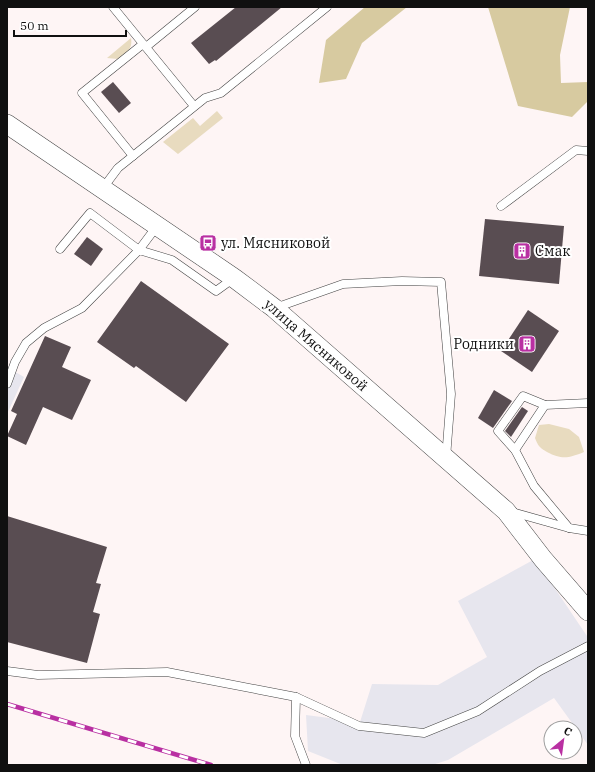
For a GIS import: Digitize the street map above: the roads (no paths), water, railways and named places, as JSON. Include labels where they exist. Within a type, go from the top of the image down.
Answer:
[{"type":"street","name":"улица Мясниковой","points":[[7,124],[234,278],[274,308],[506,510],[543,559],[588,611]]},
{"type":"lane","points":[[113,7],[194,106]]},
{"type":"lane","points":[[133,156],[82,93],[195,7]]},
{"type":"lane","points":[[103,188],[116,171],[194,106],[206,97],[221,93],[327,7]]},
{"type":"lane","points":[[501,206],[576,150],[588,151]]},
{"type":"lane","points":[[60,250],[90,213],[139,250],[172,260],[216,291],[234,278]]},
{"type":"lane","points":[[7,384],[15,362],[26,343],[44,328],[82,308],[139,250],[157,226]]},
{"type":"lane","points":[[274,308],[343,284],[402,281],[441,282],[451,394],[446,458]]},
{"type":"lane","points":[[569,528],[534,486],[515,450],[498,431],[523,396],[545,405],[588,403]]},
{"type":"lane","points":[[515,450],[545,405]]},
{"type":"lane","points":[[506,510],[569,528],[588,531]]},
{"type":"lane","points":[[7,671],[38,675],[167,672],[296,697],[359,726],[424,733],[478,711],[540,671],[588,646]]},
{"type":"lane","points":[[296,697],[295,736],[306,765]]},
{"type":"railway","points":[[7,704],[211,765]]},
{"type":"place","name":"ул. Мясниковой","points":[[208,243]]},
{"type":"place","name":"Смак","points":[[522,251]]},
{"type":"place","name":"Родники","points":[[527,344]]}]
